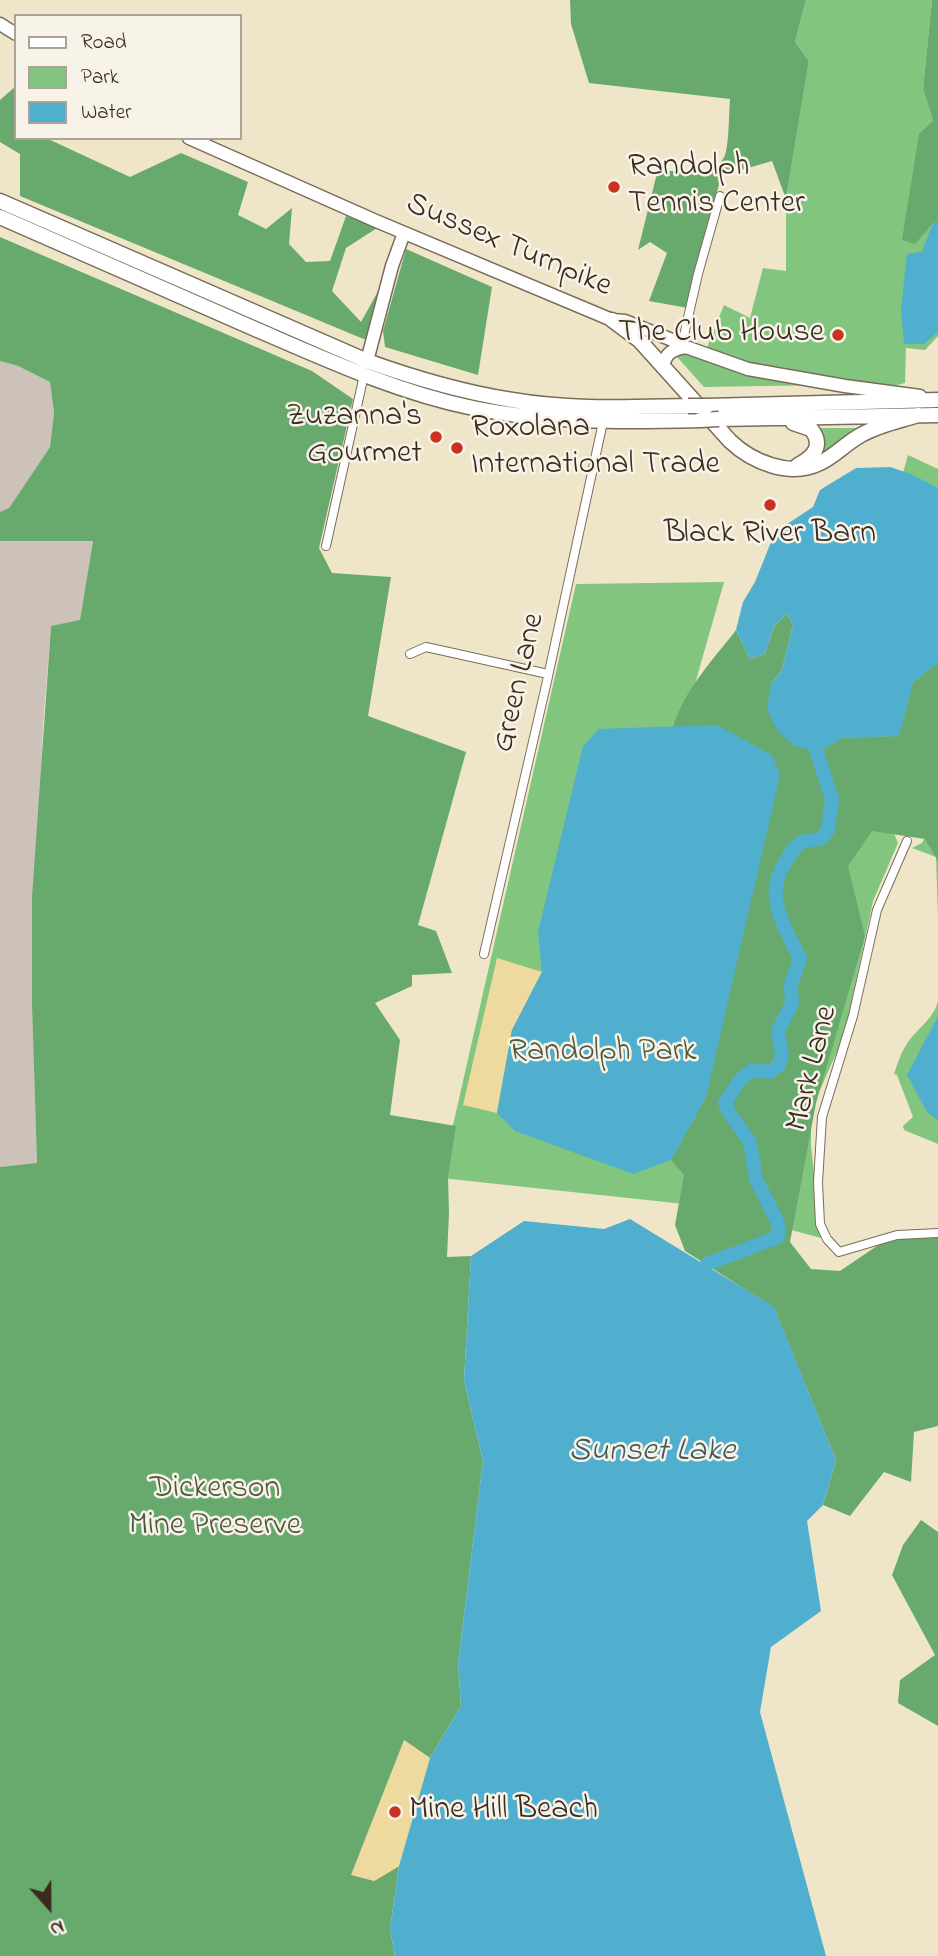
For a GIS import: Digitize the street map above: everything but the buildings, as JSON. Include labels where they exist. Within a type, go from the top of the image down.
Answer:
[{"type":"highway","points":[[0,201],[426,396],[473,408],[524,416],[603,422],[938,415]]},
{"type":"highway","points":[[0,217],[366,368],[513,400],[587,407],[938,399]]},
{"type":"highway","points":[[612,320],[640,341],[737,449],[759,461],[790,467],[813,466],[862,434],[918,415],[938,426]]},
{"type":"highway","points":[[763,418],[804,425],[816,435],[818,445],[812,457],[802,464],[790,467]]},
{"type":"main road","name":"Sussex Turnpike","points":[[195,140],[404,233],[612,320],[625,321],[727,363],[757,371],[938,399]]},
{"type":"main road","points":[[366,368],[392,266],[404,233]]},
{"type":"main road","points":[[663,366],[671,351],[684,346]]},
{"type":"street","points":[[684,346],[698,274],[720,195]]},
{"type":"street","points":[[326,546],[366,368]]},
{"type":"street","name":"Green Lane","points":[[484,954],[603,422]]},
{"type":"street","points":[[410,653],[426,647],[548,674]]},
{"type":"street","name":"Mark Lane","points":[[907,841],[877,910],[853,1016],[822,1117],[818,1182],[820,1224],[827,1239],[839,1252],[897,1235],[938,1233]]},
{"type":"shaded area","points":[[0,361],[18,366],[50,382],[54,413],[50,447],[9,508],[0,512]]},
{"type":"shaded area","points":[[0,541],[93,541],[80,621],[51,626],[43,726],[32,1007],[37,1164],[0,1167]]},
{"type":"green space","points":[[570,0],[806,0],[795,42],[809,61],[786,199],[772,161],[721,176],[688,308],[649,301],[667,253],[650,242],[638,250],[658,169],[695,172],[705,171],[720,163],[726,150],[730,99],[589,83],[571,24]]},
{"type":"green space","points":[[806,0],[932,0],[923,89],[933,121],[938,336],[925,350],[906,348],[905,383],[889,387],[704,387],[661,339],[704,355],[724,305],[750,318],[763,268],[786,271],[786,199],[809,61],[795,42]]},
{"type":"green space","points":[[932,0],[938,0],[938,247],[934,222],[915,244],[902,240],[919,134],[933,121],[923,89]]},
{"type":"green space","points":[[14,88],[14,140],[50,140],[130,177],[181,153],[248,182],[238,215],[266,229],[292,208],[289,244],[306,262],[330,261],[346,216],[377,228],[346,248],[332,291],[361,322],[382,284],[372,328],[366,340],[20,196],[20,154],[0,142],[0,100]]},
{"type":"green space","name":"Dickerson Mine Preserve","points":[[0,237],[312,371],[353,399],[319,548],[332,573],[391,577],[368,716],[466,752],[418,925],[436,931],[452,973],[412,975],[412,986],[375,1003],[400,1040],[390,1115],[456,1126],[448,1176],[447,1257],[471,1256],[464,1380],[483,1461],[458,1663],[461,1706],[430,1758],[405,1741],[374,1881],[399,1866],[390,1929],[395,1956],[0,1956],[0,1167],[37,1163],[32,897],[51,626],[80,620],[93,541],[0,541],[0,512],[9,508],[50,447],[54,413],[50,382],[18,366],[0,361]]},
{"type":"green space","points":[[406,249],[492,287],[478,375],[385,347],[383,331]]},
{"type":"green space","points":[[820,428],[867,428],[821,458]]},
{"type":"green space","name":"Randolph Park","points":[[908,455],[938,469],[938,918],[936,857],[912,848],[922,843],[926,835],[893,831],[898,843],[873,901],[844,1036],[815,1101],[811,1123],[821,1238],[703,1206],[441,1178],[576,584],[724,582],[687,712],[824,748]]},
{"type":"green space","points":[[787,613],[793,625],[782,670],[771,684],[817,752],[843,738],[899,736],[913,683],[938,662],[938,861],[925,839],[872,831],[848,866],[865,936],[816,1103],[790,1242],[811,1269],[840,1271],[899,1231],[938,1235],[938,1426],[914,1432],[911,1482],[884,1472],[850,1516],[823,1505],[836,1460],[774,1308],[685,1251],[675,1225],[684,1175],[671,1160],[706,1097],[772,755],[717,726],[673,727],[684,700],[736,630],[750,659],[765,654],[774,626]]},
{"type":"green space","points":[[938,1001],[938,1144],[904,1130],[903,1126],[913,1117],[897,1075],[894,1074],[905,1047],[928,1020]]},
{"type":"green space","points":[[921,1520],[938,1532],[938,1726],[898,1703],[900,1680],[935,1655],[892,1575],[903,1545]]},
{"type":"sand","points":[[497,958],[542,972],[512,1030],[497,1113],[463,1105]]},
{"type":"sand","name":"Mine Hill Beach","points":[[404,1740],[430,1758],[399,1866],[374,1881],[351,1875]]},
{"type":"water","points":[[938,249],[938,332],[924,344],[904,344],[901,309],[907,254]]},
{"type":"water","points":[[890,467],[938,488],[938,662],[913,683],[899,736],[843,738],[817,752],[794,746],[777,730],[767,709],[771,684],[782,670],[793,625],[787,613],[774,626],[765,654],[750,659],[736,630],[743,602],[755,582],[775,532],[813,507],[820,490],[856,468]]},
{"type":"water","points":[[717,725],[772,755],[780,775],[706,1097],[671,1160],[633,1174],[515,1131],[497,1113],[512,1030],[542,972],[538,932],[583,746],[599,729]]},
{"type":"water","points":[[938,1016],[938,1120],[927,1112],[907,1075]]},
{"type":"water","name":"Sunset Lake","points":[[630,1219],[774,1307],[836,1460],[823,1505],[807,1521],[821,1611],[771,1647],[760,1712],[826,1956],[395,1956],[390,1929],[399,1866],[430,1758],[461,1706],[458,1663],[483,1461],[464,1380],[471,1256],[524,1221],[604,1229]]},
{"type":"waterway","points":[[930,250],[938,229]]},
{"type":"waterway","points":[[776,1219],[756,1179],[750,1142],[725,1103],[748,1073],[753,1070],[770,1072],[779,1065],[782,1056],[778,1031],[792,1003],[791,984],[800,959],[778,910],[776,886],[779,874],[796,847],[805,841],[821,839],[828,830],[832,799],[817,752]]},
{"type":"waterway","points":[[707,1264],[778,1237],[778,1225]]},
{"type":"place","name":"Randolph Tennis Center","points":[[614,187]]},
{"type":"place","name":"The Club House","points":[[838,335]]},
{"type":"place","name":"Zuzanna's Gourmet","points":[[436,437]]},
{"type":"place","name":"Roxolana International Trade","points":[[457,448]]},
{"type":"place","name":"Black River Barn","points":[[770,505]]},
{"type":"place","name":"Mine Hill Beach","points":[[395,1812]]}]
